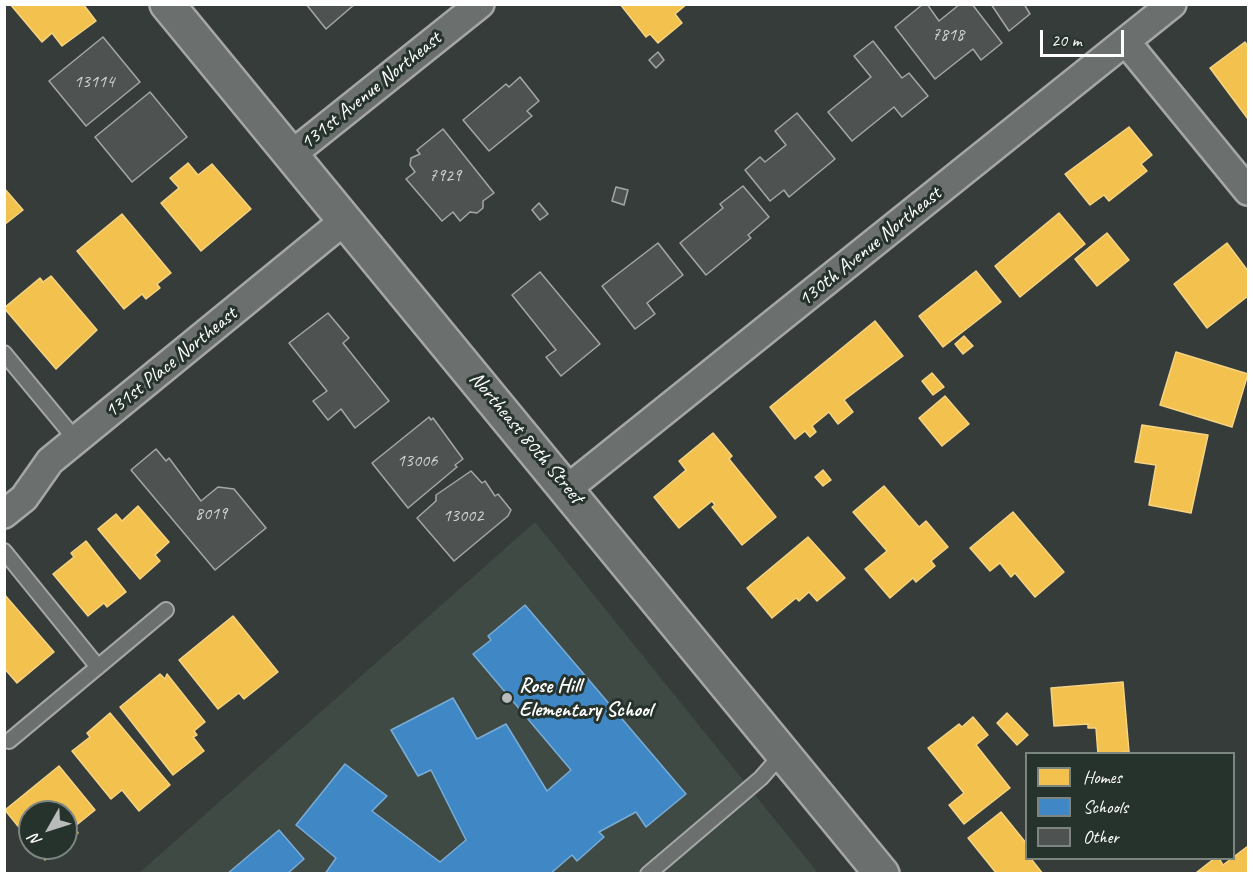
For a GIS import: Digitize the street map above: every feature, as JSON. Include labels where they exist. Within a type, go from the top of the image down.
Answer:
[{"type":"street","name":"Northeast 80th Street","points":[[167,4],[882,873]]},
{"type":"street","name":"131st Avenue Northeast","points":[[291,155],[480,4]]},
{"type":"street","name":"130th Avenue Northeast","points":[[567,489],[1172,4]]},
{"type":"street","points":[[1126,42],[1248,191]]},
{"type":"street","name":"131st Place Northeast","points":[[4,514],[24,498],[50,461],[345,220]]},
{"type":"lane","points":[[4,353],[76,440]]},
{"type":"lane","points":[[4,551],[98,667]]},
{"type":"lane","points":[[9,741],[166,610]]},
{"type":"lane","points":[[648,873],[761,778],[784,752]]},
{"type":"shaded area","name":"Rose Hill Elementary School","points":[[535,522],[818,873],[138,874]]},
{"type":"building: Homes","points":[[10,4],[83,4],[96,21],[62,46],[52,33],[42,42]]},
{"type":"building: Homes","points":[[620,4],[687,4],[675,14],[682,23],[658,43],[650,34],[646,37]]},
{"type":"building: Homes","points":[[1245,42],[1248,47],[1248,119],[1210,68]]},
{"type":"building: Homes","points":[[1129,127],[1152,155],[1141,164],[1147,171],[1109,201],[1104,195],[1090,205],[1065,174]]},
{"type":"building: Homes","points":[[188,163],[198,175],[212,164],[251,209],[201,251],[161,203],[179,188],[170,178]]},
{"type":"building: Homes","points":[[4,188],[23,210],[4,225]]},
{"type":"building: Homes","points":[[1059,213],[1085,244],[1020,297],[995,266]]},
{"type":"building: Homes","points":[[122,214],[171,273],[157,284],[160,288],[146,299],[142,294],[124,309],[77,251]]},
{"type":"building: Homes","points":[[1107,233],[1129,260],[1097,286],[1075,259]]},
{"type":"building: Homes","points":[[1227,243],[1248,271],[1248,296],[1207,328],[1174,284]]},
{"type":"building: Homes","points":[[976,271],[1001,302],[943,347],[919,316]]},
{"type":"building: Homes","points":[[51,276],[97,330],[56,369],[4,308],[40,278],[43,282]]},
{"type":"building: Homes","points":[[875,321],[903,356],[844,400],[853,412],[838,424],[829,412],[812,426],[816,432],[810,437],[805,431],[795,439],[770,407]]},
{"type":"building: Homes","points":[[964,336],[973,346],[963,354],[955,344]]},
{"type":"building: Homes","points":[[1176,352],[1248,374],[1232,427],[1160,405]]},
{"type":"building: Homes","points":[[932,373],[944,387],[933,395],[922,381]]},
{"type":"building: Homes","points":[[945,396],[969,424],[942,446],[919,418]]},
{"type":"building: Homes","points":[[1142,425],[1208,435],[1191,513],[1149,505],[1156,465],[1135,462]]},
{"type":"building: Homes","points":[[713,433],[732,456],[729,459],[776,517],[742,545],[712,507],[715,505],[712,501],[679,528],[654,497],[686,470],[679,461]]},
{"type":"building: Homes","points":[[823,470],[831,480],[823,486],[815,477]]},
{"type":"building: Homes","points":[[884,486],[919,527],[926,521],[948,547],[931,561],[935,566],[916,582],[913,578],[890,598],[865,569],[887,551],[853,512]]},
{"type":"building: Homes","points":[[138,506],[169,542],[155,555],[160,561],[140,579],[98,529],[116,514],[122,521]]},
{"type":"building: Homes","points":[[1013,512],[1064,572],[1035,597],[1015,573],[1011,577],[1000,563],[990,571],[970,548]]},
{"type":"building: Homes","points":[[808,537],[845,578],[817,601],[809,592],[799,601],[796,598],[772,618],[747,588]]},
{"type":"building: Homes","points":[[86,541],[126,592],[107,607],[104,603],[88,616],[53,574],[74,557],[71,553]]},
{"type":"building: Homes","points":[[4,594],[54,652],[17,683],[4,668]]},
{"type":"building: Homes","points":[[233,616],[278,672],[244,699],[239,693],[218,709],[179,660]]},
{"type":"building: Homes","points":[[160,674],[165,679],[167,674],[205,722],[194,731],[197,735],[193,737],[204,751],[173,775],[120,707]]},
{"type":"building: Homes","points":[[1123,682],[1129,752],[1098,752],[1096,728],[1088,728],[1088,724],[1054,726],[1051,688]]},
{"type":"building: Homes","points":[[110,713],[170,785],[139,811],[122,790],[111,799],[72,751],[90,737],[87,733]]},
{"type":"building: Homes","points":[[1007,713],[1028,735],[1017,745],[997,723]]},
{"type":"building: Homes","points":[[973,717],[988,735],[976,745],[1010,788],[964,824],[949,805],[964,793],[928,748],[959,724],[962,727]]},
{"type":"building: Homes","points":[[59,766],[95,810],[78,824],[78,800],[18,800],[18,826],[5,810]]},
{"type":"building: Homes","points":[[1001,812],[1025,842],[1025,860],[1032,860],[1043,874],[997,874],[968,838]]},
{"type":"building: Homes","points":[[1248,846],[1248,874],[1197,872],[1212,860],[1220,860],[1223,865],[1230,860],[1235,860],[1235,856]]},
{"type":"building: Schools","points":[[525,605],[686,794],[646,827],[636,812],[599,832],[604,837],[577,861],[572,855],[550,874],[325,874],[336,858],[296,825],[345,764],[387,796],[372,811],[440,862],[466,840],[431,770],[418,776],[391,730],[453,698],[477,739],[506,724],[547,791],[571,770],[473,654],[491,640],[488,636]]},
{"type":"building: Schools","points":[[279,830],[304,859],[287,874],[227,874]]},
{"type":"building: Other","points":[[306,4],[355,4],[326,29]]},
{"type":"building: Other","points":[[923,4],[927,4],[939,21],[960,4],[972,4],[1002,43],[981,60],[973,49],[935,79],[895,27]]},
{"type":"building: Other","points":[[991,4],[1024,4],[1030,14],[1009,31]]},
{"type":"building: Other","points":[[103,37],[140,82],[86,126],[49,81]]},
{"type":"building: Other","points":[[873,41],[902,78],[909,73],[928,96],[902,117],[894,107],[852,141],[828,112],[871,77],[854,56]]},
{"type":"building: Other","points":[[658,52],[664,60],[656,68],[649,60]]},
{"type":"building: Other","points":[[520,77],[539,101],[527,111],[532,116],[489,151],[463,120],[506,84],[509,87]]},
{"type":"building: Other","points":[[150,92],[187,137],[132,182],[95,137]]},
{"type":"building: Other","points":[[797,113],[835,159],[789,197],[784,190],[770,201],[745,170],[760,157],[765,162],[786,145],[775,131]]},
{"type":"building: Other","points":[[443,129],[494,193],[483,201],[483,208],[477,213],[470,212],[460,221],[453,212],[442,221],[406,179],[415,172],[410,165],[411,158],[420,154],[417,150]]},
{"type":"building: Other","points":[[743,186],[769,217],[748,235],[751,238],[706,275],[680,243],[723,208],[720,204]]},
{"type":"building: Other","points":[[616,187],[628,190],[624,205],[612,201]]},
{"type":"building: Other","points":[[539,203],[548,214],[540,220],[532,210]]},
{"type":"building: Other","points":[[658,243],[683,275],[647,303],[655,314],[635,329],[602,286]]},
{"type":"building: Other","points":[[540,272],[600,344],[561,376],[546,357],[556,350],[512,295]]},
{"type":"building: Other","points":[[328,313],[349,338],[343,343],[389,401],[355,428],[341,409],[328,420],[313,401],[327,391],[289,343]]},
{"type":"building: Other","points":[[429,417],[431,420],[433,418],[463,459],[455,465],[457,467],[408,508],[372,463]]},
{"type":"building: Other","points":[[156,449],[166,461],[169,458],[201,501],[218,487],[234,489],[266,528],[215,570],[131,470]]},
{"type":"building: Other","points":[[471,471],[482,483],[485,481],[495,496],[498,494],[511,510],[508,516],[454,561],[417,518],[436,501],[436,495]]},
{"type":"place","name":"Rose Hill Elementary School","points":[[507,698]]}]
